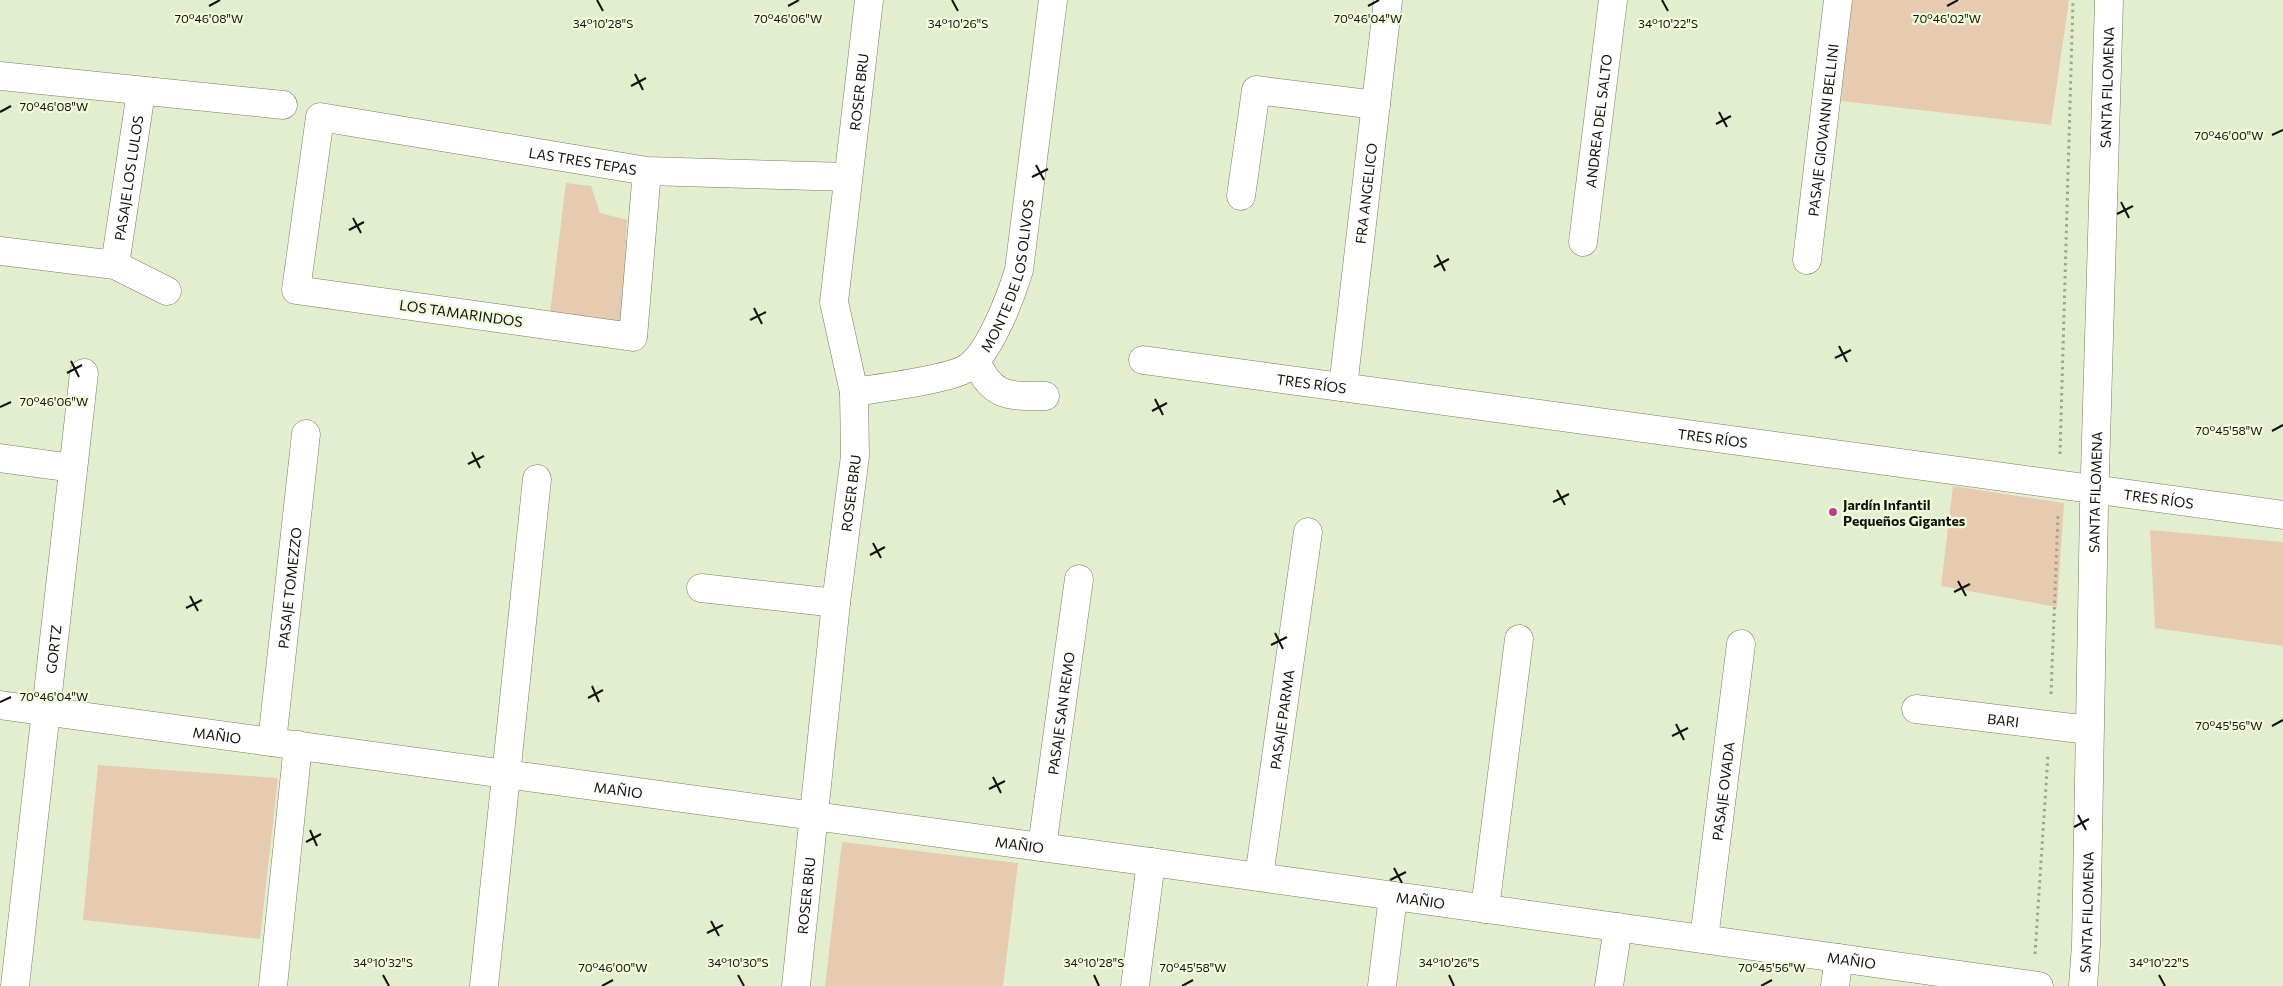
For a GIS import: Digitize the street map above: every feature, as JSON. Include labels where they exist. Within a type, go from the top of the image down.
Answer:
[{"type":"street","name":"ROSER BRU","points":[[796,986],[836,603],[854,456],[854,392],[834,302],[869,0]]},
{"type":"street","name":"MONTE DE LOS OLIVOS","points":[[854,392],[950,374],[966,369],[976,361],[1000,321],[1019,270],[1052,0]]},
{"type":"street","name":"FRA ANGELICO","points":[[1343,387],[1388,0]]},
{"type":"street","name":"ANDREA DEL SALTO","points":[[1583,242],[1613,0]]},
{"type":"street","name":"PASAJE GIOVANNI BELLINI","points":[[1807,260],[1838,0]]},
{"type":"street","name":"SANTA FILOMENA","points":[[2083,986],[2086,945],[2089,730],[2109,0]]},
{"type":"street","points":[[0,76],[141,92],[283,105]]},
{"type":"street","points":[[1241,196],[1256,90],[1376,105]]},
{"type":"street","name":"PASAJE LOS LULOS","points":[[115,266],[141,92]]},
{"type":"street","name":"LAS TRES TEPAS","points":[[320,116],[647,171],[848,177]]},
{"type":"street","name":"LOS TAMARINDOS","points":[[320,116],[296,290],[633,337],[647,171]]},
{"type":"street","points":[[0,251],[115,266],[167,291]]},
{"type":"street","name":"TRES RÍOS","points":[[1143,360],[2095,491],[2283,515]]},
{"type":"street","points":[[976,361],[984,379],[1000,392],[1019,396],[1045,396]]},
{"type":"street","name":"GORTZ","points":[[16,986],[11,931],[46,712],[84,373]]},
{"type":"street","name":"PASAJE TOMEZZO","points":[[273,986],[285,744],[306,434]]},
{"type":"street","points":[[0,458],[73,468]]},
{"type":"street","points":[[484,986],[537,479]]},
{"type":"street","name":"PASAJE PARMA","points":[[1259,877],[1308,532]]},
{"type":"street","name":"PASAJE SAN REMO","points":[[1042,847],[1079,579]]},
{"type":"street","points":[[701,588],[836,603]]},
{"type":"street","points":[[1485,909],[1519,639]]},
{"type":"street","name":"PASAJE OVADA","points":[[1704,939],[1741,644]]},
{"type":"street","name":"MAÑIO","points":[[0,706],[1042,847],[2039,986]]},
{"type":"street","name":"BARI","points":[[1916,709],[2089,730]]},
{"type":"street","points":[[1135,986],[1151,862]]},
{"type":"street","points":[[1382,986],[1393,896]]},
{"type":"street","points":[[1609,986],[1618,927]]},
{"type":"street","points":[[1835,986],[1839,958]]},
{"type":"shaded area","points":[[1850,0],[2069,0],[2051,125],[1841,101]]},
{"type":"shaded area","points":[[566,183],[591,186],[600,213],[627,220],[622,326],[550,313]]},
{"type":"shaded area","points":[[1953,486],[2064,503],[2057,607],[1941,586]]},
{"type":"shaded area","points":[[2150,530],[2283,542],[2283,646],[2155,628]]},
{"type":"shaded area","points":[[98,765],[278,778],[260,939],[83,920]]},
{"type":"shaded area","points":[[842,842],[1018,863],[1003,986],[825,986]]},
{"type":"place","name":"Jardín Infantil Pequeños Gigantes","points":[[1833,512]]}]
